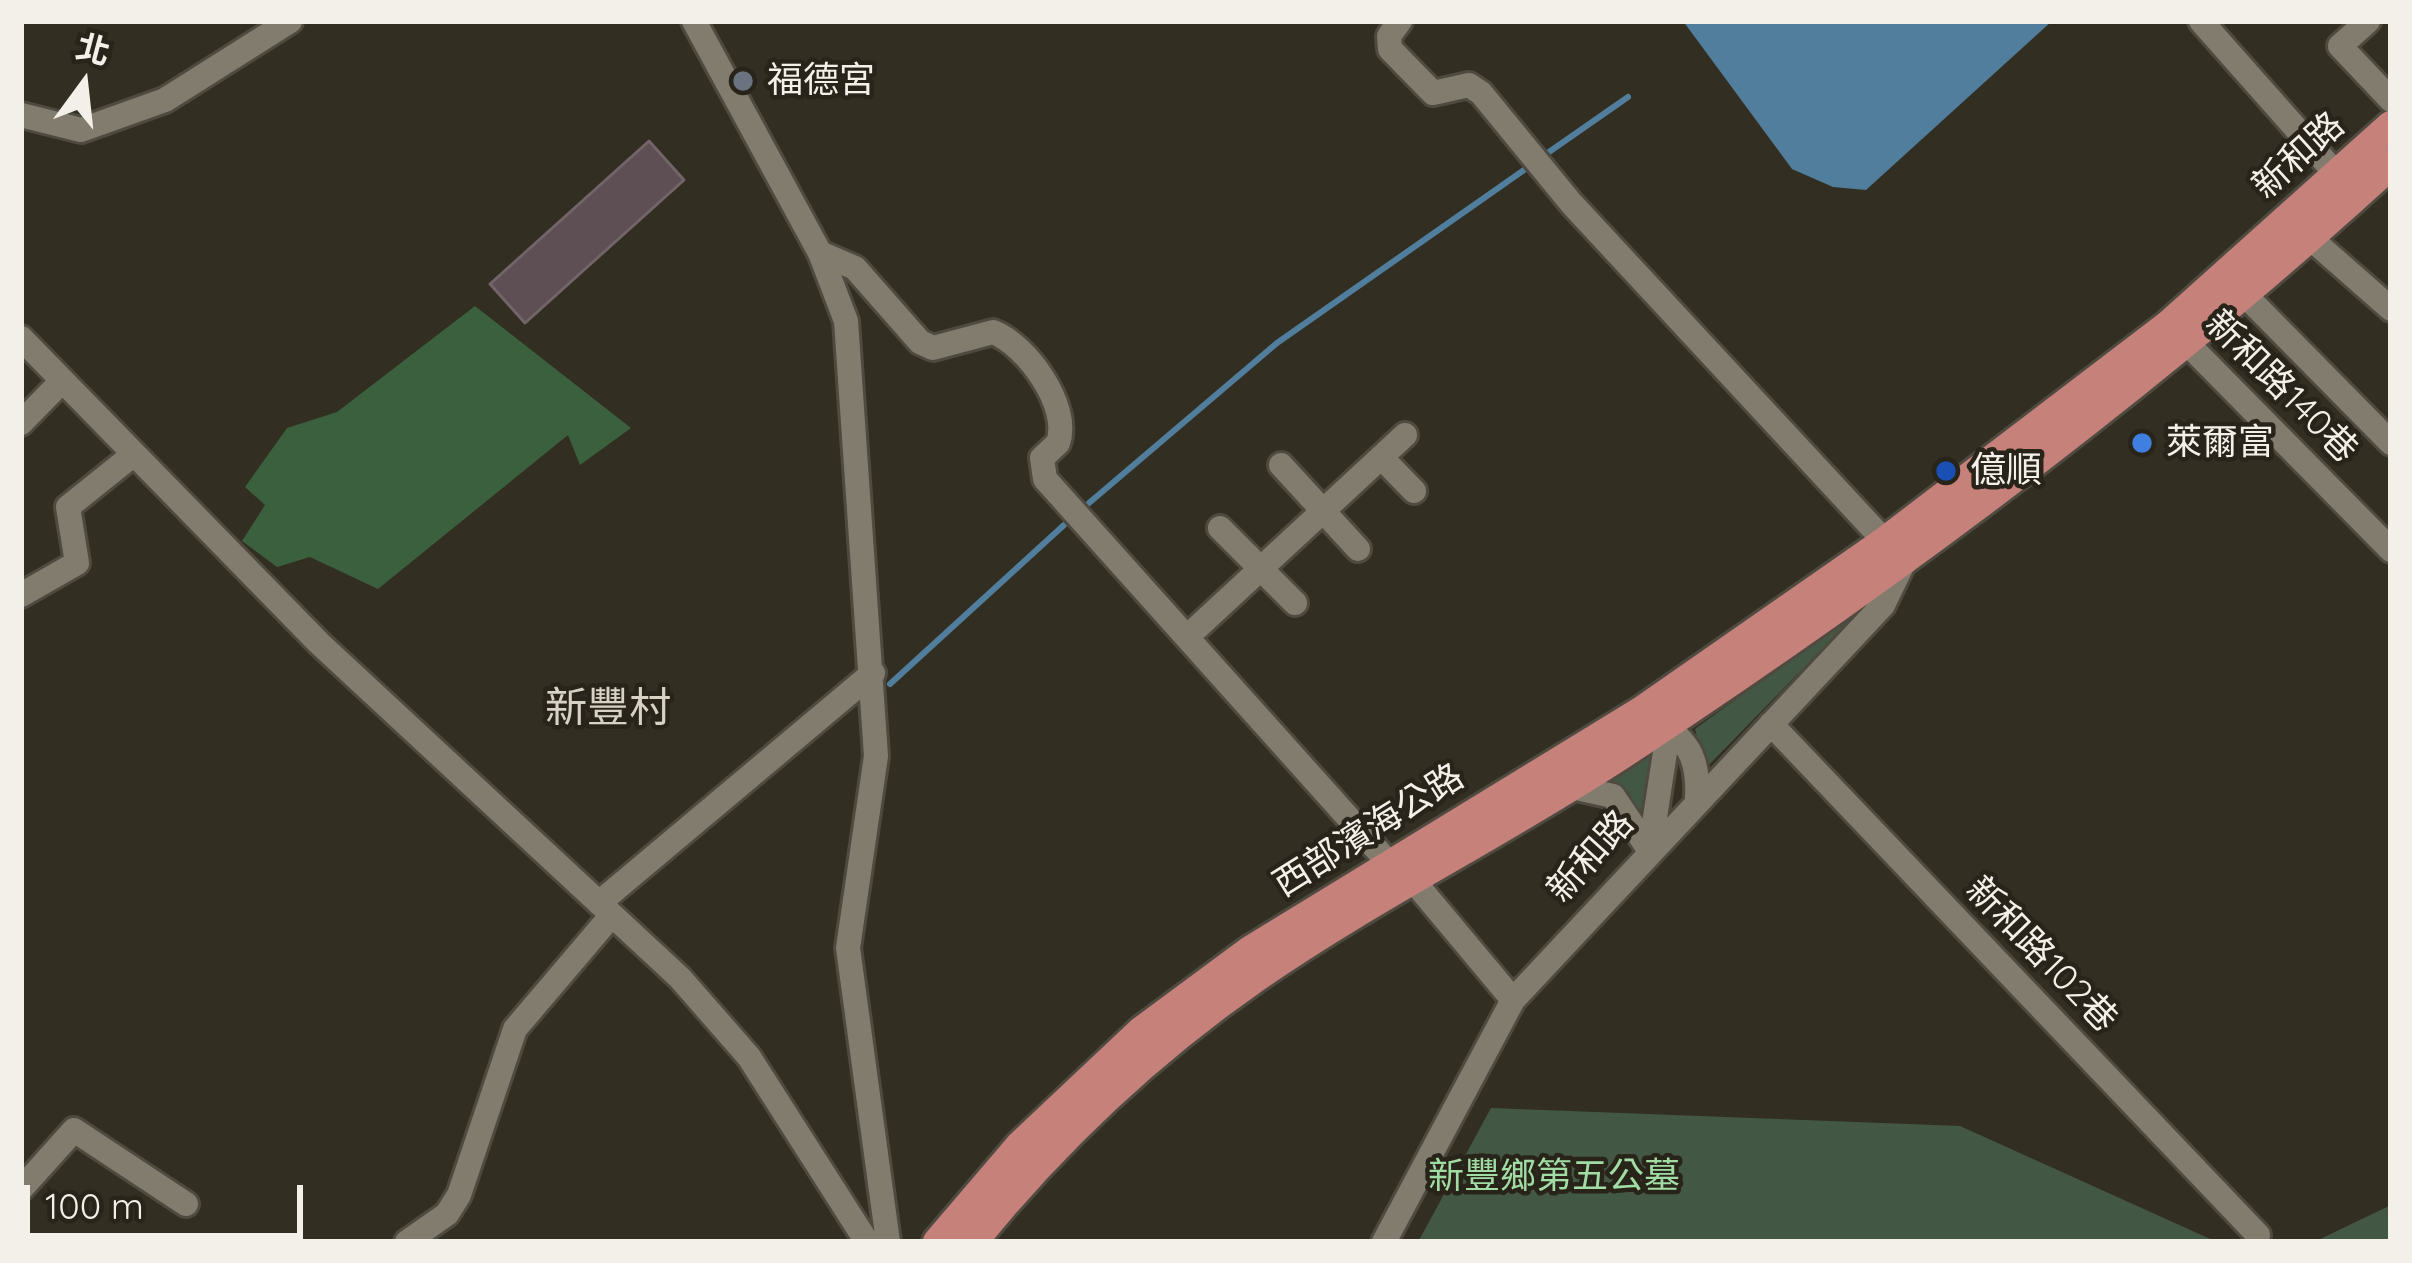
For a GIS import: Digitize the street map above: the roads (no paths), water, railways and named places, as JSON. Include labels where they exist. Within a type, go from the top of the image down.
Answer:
[{"type":"main road","name":"新和路","points":[[2178,333],[2244,293],[2309,237],[2391,126]]},
{"type":"main road","name":"新和路","points":[[1895,552],[2178,333],[2346,185],[2391,164]]},
{"type":"main road","name":"西部濱海公路","points":[[938,1242],[1020,1146],[1142,1030],[1250,951],[1572,787],[1654,718],[1683,683],[1895,552]]},
{"type":"main road","name":"西部濱海公路","points":[[972,1242],[1044,1153],[1139,1067],[1256,977],[1400,871],[1654,718],[1895,552]]},
{"type":"street","points":[[21,115],[81,130],[165,100],[290,21]]},
{"type":"street","points":[[694,21],[820,253],[846,321],[876,756],[848,948],[888,1242]]},
{"type":"street","points":[[1400,21],[1389,36],[1390,50],[1433,94],[1469,86],[1481,93],[1570,203],[1895,552]]},
{"type":"street","points":[[2201,21],[2346,185]]},
{"type":"street","points":[[2368,21],[2340,46],[2391,100]]},
{"type":"street","points":[[2309,237],[2391,309]]},
{"type":"street","points":[[820,253],[855,268],[920,342],[933,348],[993,332],[1018,347],[1062,417],[1058,443],[1042,458],[1041,474],[1513,1000]]},
{"type":"street","points":[[2244,293],[2391,443]]},
{"type":"street","name":"新和路140巷","points":[[2178,333],[2391,550]]},
{"type":"street","points":[[21,338],[319,643],[680,978],[748,1057],[867,1242]]},
{"type":"street","points":[[21,423],[62,381]]},
{"type":"street","points":[[1187,637],[1405,435]]},
{"type":"street","points":[[21,595],[77,563],[68,507],[134,454]]},
{"type":"street","points":[[1382,457],[1414,491]]},
{"type":"street","points":[[1281,465],[1358,549]]},
{"type":"street","points":[[1220,528],[1295,603]]},
{"type":"street","name":"新和路","points":[[1384,1242],[1513,1000],[1697,798],[1883,605],[1895,552]]},
{"type":"street","points":[[406,1242],[447,1214],[459,1195],[515,1029],[605,910],[873,674]]},
{"type":"street","points":[[1654,718],[1683,736],[1694,754],[1697,798]]},
{"type":"street","points":[[1650,850],[1654,718]]},
{"type":"street","name":"新和路102巷","points":[[1771,724],[2258,1234]]},
{"type":"street","points":[[1572,787],[1612,796],[1650,850]]},
{"type":"street","points":[[21,1190],[74,1130],[186,1204]]},
{"type":"water","points":[[1683,21],[2052,21],[1866,190],[1833,187],[1792,169]]},
{"type":"waterway","points":[[1549,152],[1628,97]]},
{"type":"waterway","points":[[1089,503],[1277,343],[1524,170]]},
{"type":"waterway","points":[[890,684],[1064,525]]},
{"type":"place","name":"福德宮","points":[[743,81]]},
{"type":"place","name":"萊爾富","points":[[2142,443]]},
{"type":"place","name":"億順","points":[[1946,471]]},
{"type":"district","name":"新豐村","points":[[608,709]]},
{"type":"park label","name":"新豐鄉第五公墓","points":[[1554,1177]]}]
